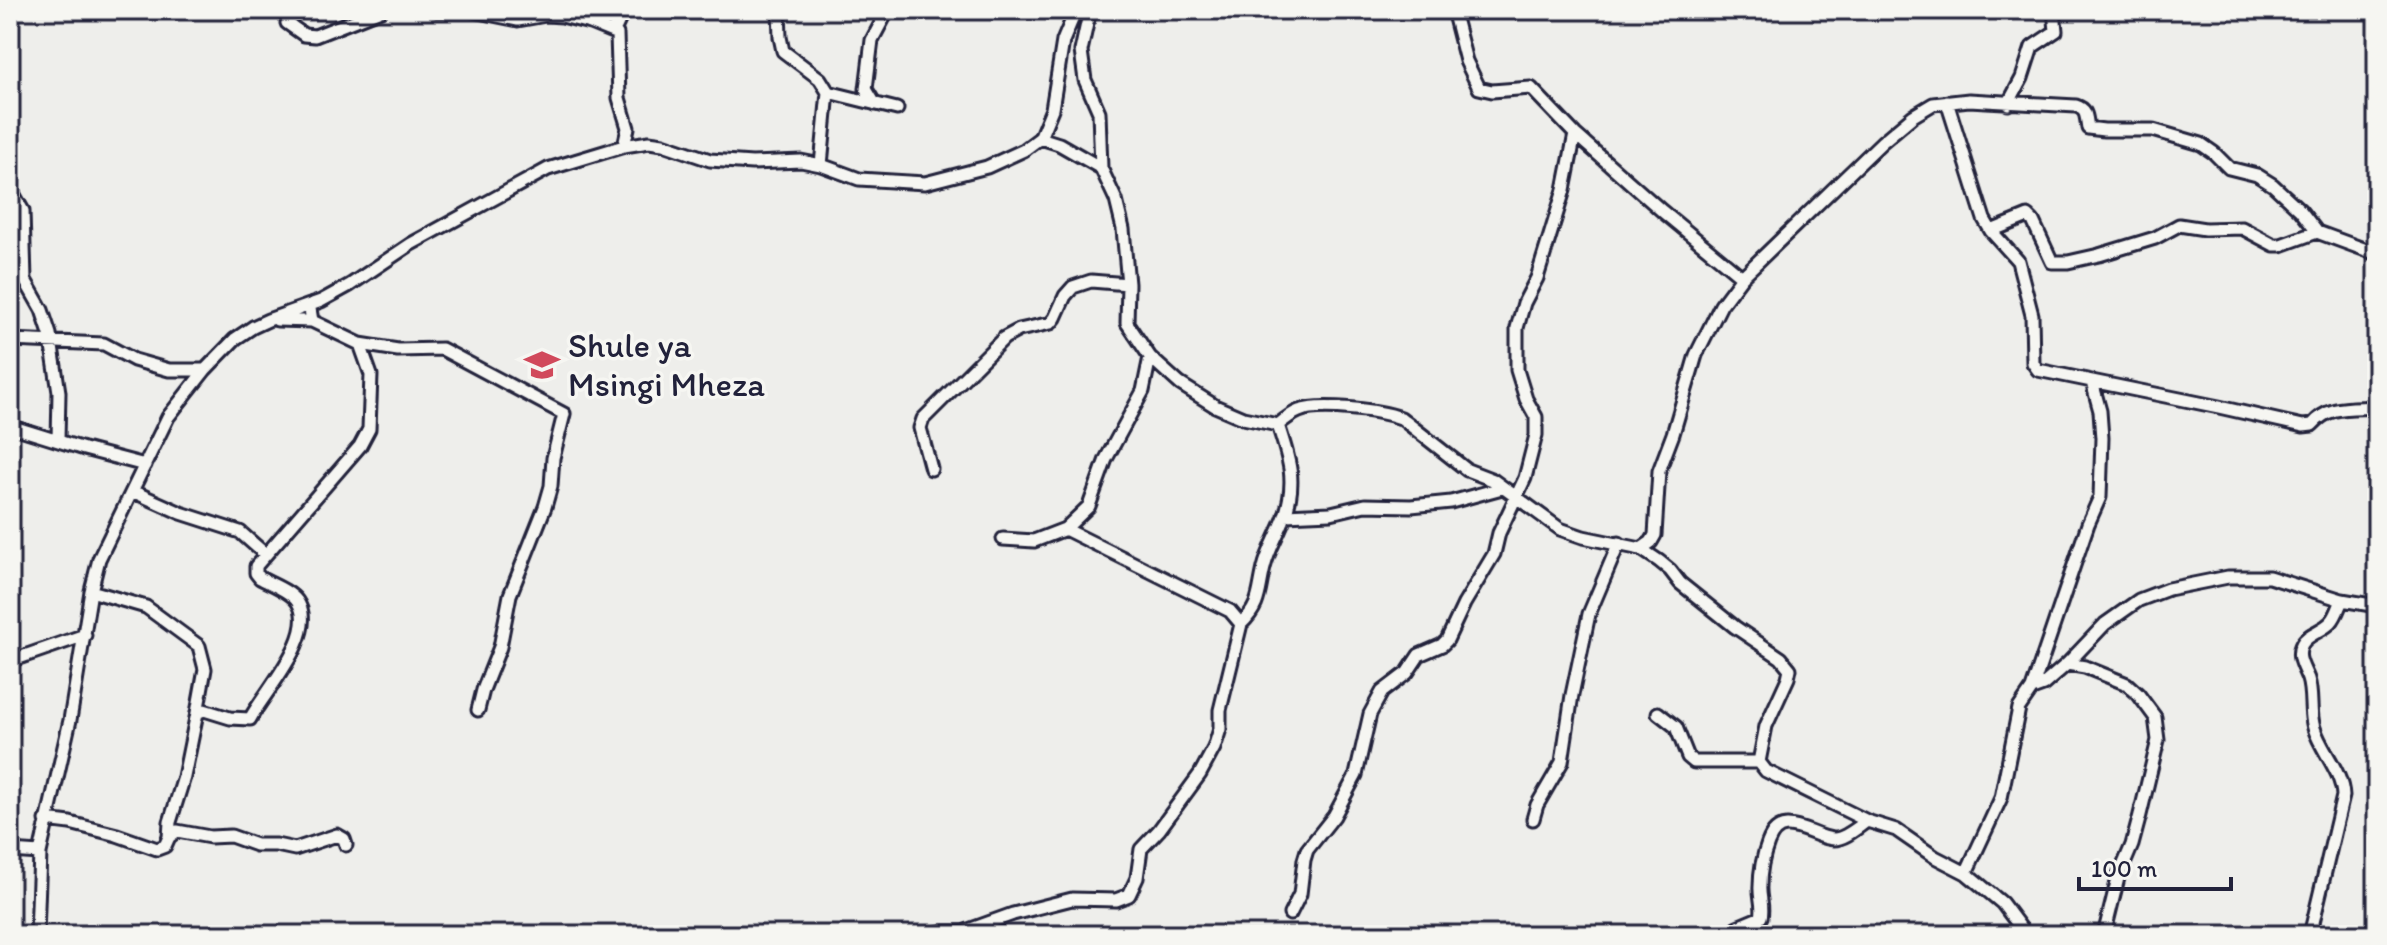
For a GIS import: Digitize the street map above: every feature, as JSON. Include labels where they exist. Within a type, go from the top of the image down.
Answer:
[{"type":"street","points":[[287,23],[304,35],[315,36],[381,10]]},
{"type":"street","points":[[436,10],[468,10],[518,20],[546,15],[590,23],[617,34],[619,98],[628,128],[624,146]]},
{"type":"street","points":[[611,30],[616,27],[624,10]]},
{"type":"street","points":[[779,10],[783,51],[820,79],[828,92],[821,165]]},
{"type":"street","points":[[875,104],[866,89],[872,40],[888,10]]},
{"type":"street","points":[[37,935],[40,853],[70,720],[99,559],[168,417],[205,370],[235,339],[268,320],[340,291],[411,244],[548,169],[624,146],[649,142],[710,160],[752,163],[801,161],[859,179],[925,183],[987,167],[1024,150],[1040,138],[1052,109],[1063,41],[1076,10]]},
{"type":"street","points":[[1086,10],[1088,19],[1081,51],[1085,80],[1099,112],[1101,168],[1116,200],[1123,229],[1128,284],[1127,323],[1150,357],[1180,384],[1215,406],[1243,418],[1278,425],[1296,411],[1316,406],[1388,413],[1401,418],[1467,470],[1493,480],[1560,529],[1641,549],[1735,627],[1781,658],[1790,669],[1766,726],[1759,762],[1766,771],[1867,821],[1896,830],[1935,857],[1966,873],[2002,903],[2026,935]]},
{"type":"street","points":[[1453,10],[1466,61],[1479,88],[1492,91],[1531,88],[1575,134],[1742,277]]},
{"type":"street","points":[[2008,104],[2022,78],[2032,47],[2056,31],[2054,10]]},
{"type":"street","points":[[828,92],[897,109]]},
{"type":"street","points":[[1641,549],[1655,535],[1659,471],[1696,355],[1721,305],[1742,277],[1903,125],[1933,104],[1969,100],[2076,106],[2086,113],[2088,128],[2153,130],[2201,144],[2229,168],[2257,175],[2273,185],[2300,210],[2317,232]]},
{"type":"street","points":[[1947,102],[1984,219],[2018,261],[2032,315],[2033,363],[2038,370],[2303,426],[2312,425],[2330,410],[2377,407]]},
{"type":"street","points":[[1290,914],[1300,894],[1307,850],[1334,816],[1356,775],[1370,714],[1382,692],[1407,673],[1419,655],[1447,640],[1494,554],[1499,533],[1532,460],[1536,417],[1526,399],[1517,370],[1517,328],[1524,303],[1542,264],[1564,190],[1575,134]]},
{"type":"street","points":[[1040,138],[1059,144],[1101,168]]},
{"type":"street","points":[[10,188],[23,211],[25,280]]},
{"type":"street","points":[[1991,231],[2028,216],[2052,262],[2068,262],[2155,238],[2179,225],[2205,229],[2242,228],[2274,245],[2317,232],[2377,254]]},
{"type":"street","points":[[10,268],[25,280],[42,310],[59,392],[58,440]]},
{"type":"street","points":[[931,469],[920,428],[923,419],[1004,338],[1019,330],[1051,323],[1073,287],[1091,281],[1128,284]]},
{"type":"street","points":[[312,304],[312,321]]},
{"type":"street","points":[[268,320],[312,321],[360,344],[398,350],[442,349],[564,414],[545,507],[510,595],[500,647],[478,710]]},
{"type":"street","points":[[10,340],[104,344],[134,360],[169,370],[205,370]]},
{"type":"street","points":[[197,713],[204,710],[230,718],[250,719],[292,656],[303,612],[296,599],[260,578],[256,566],[360,446],[369,429],[371,375],[360,344]]},
{"type":"street","points":[[1003,539],[1034,541],[1065,529],[1089,506],[1106,459],[1143,391],[1150,357]]},
{"type":"street","points":[[1966,873],[2001,798],[2019,708],[2032,689],[2100,497],[2102,438],[2100,411],[2092,382]]},
{"type":"street","points":[[931,935],[963,932],[1059,901],[1116,900],[1129,895],[1137,878],[1141,849],[1200,774],[1214,748],[1241,624],[1259,600],[1264,567],[1290,496],[1292,468],[1278,425]]},
{"type":"street","points":[[10,426],[145,465]]},
{"type":"street","points":[[1285,515],[1331,513],[1365,505],[1411,506],[1451,502],[1502,488]]},
{"type":"street","points":[[132,491],[181,513],[240,532],[265,554]]},
{"type":"street","points":[[1065,529],[1230,611],[1241,624]]},
{"type":"street","points":[[1533,819],[1537,805],[1562,762],[1589,614],[1619,543]]},
{"type":"street","points":[[2032,689],[2043,685],[2067,664],[2105,624],[2139,600],[2168,589],[2228,577],[2269,577],[2342,600],[2377,606]]},
{"type":"street","points":[[46,820],[117,835],[157,849],[165,846],[197,713],[205,669],[199,646],[146,607],[91,591]]},
{"type":"street","points":[[2310,935],[2343,796],[2342,785],[2314,729],[2311,692],[2308,677],[2300,666],[2300,649],[2303,641],[2332,621],[2342,600]]},
{"type":"street","points":[[10,661],[85,635]]},
{"type":"street","points":[[2067,664],[2085,667],[2127,684],[2155,717],[2158,740],[2132,845],[2118,878],[2104,935]]},
{"type":"street","points":[[1658,713],[1676,727],[1688,757],[1694,762],[1759,762]]},
{"type":"street","points":[[1737,935],[1737,927],[1761,917],[1763,913],[1759,888],[1763,863],[1769,838],[1781,827],[1801,828],[1832,840],[1841,838],[1867,821]]},
{"type":"street","points":[[169,837],[177,831],[184,831],[210,837],[231,836],[256,845],[295,849],[337,835],[344,839],[346,845]]},
{"type":"street","points":[[10,851],[40,853]]},
{"type":"place","name":"Shule ya Msingi Mheza","points":[[542,365]]}]
